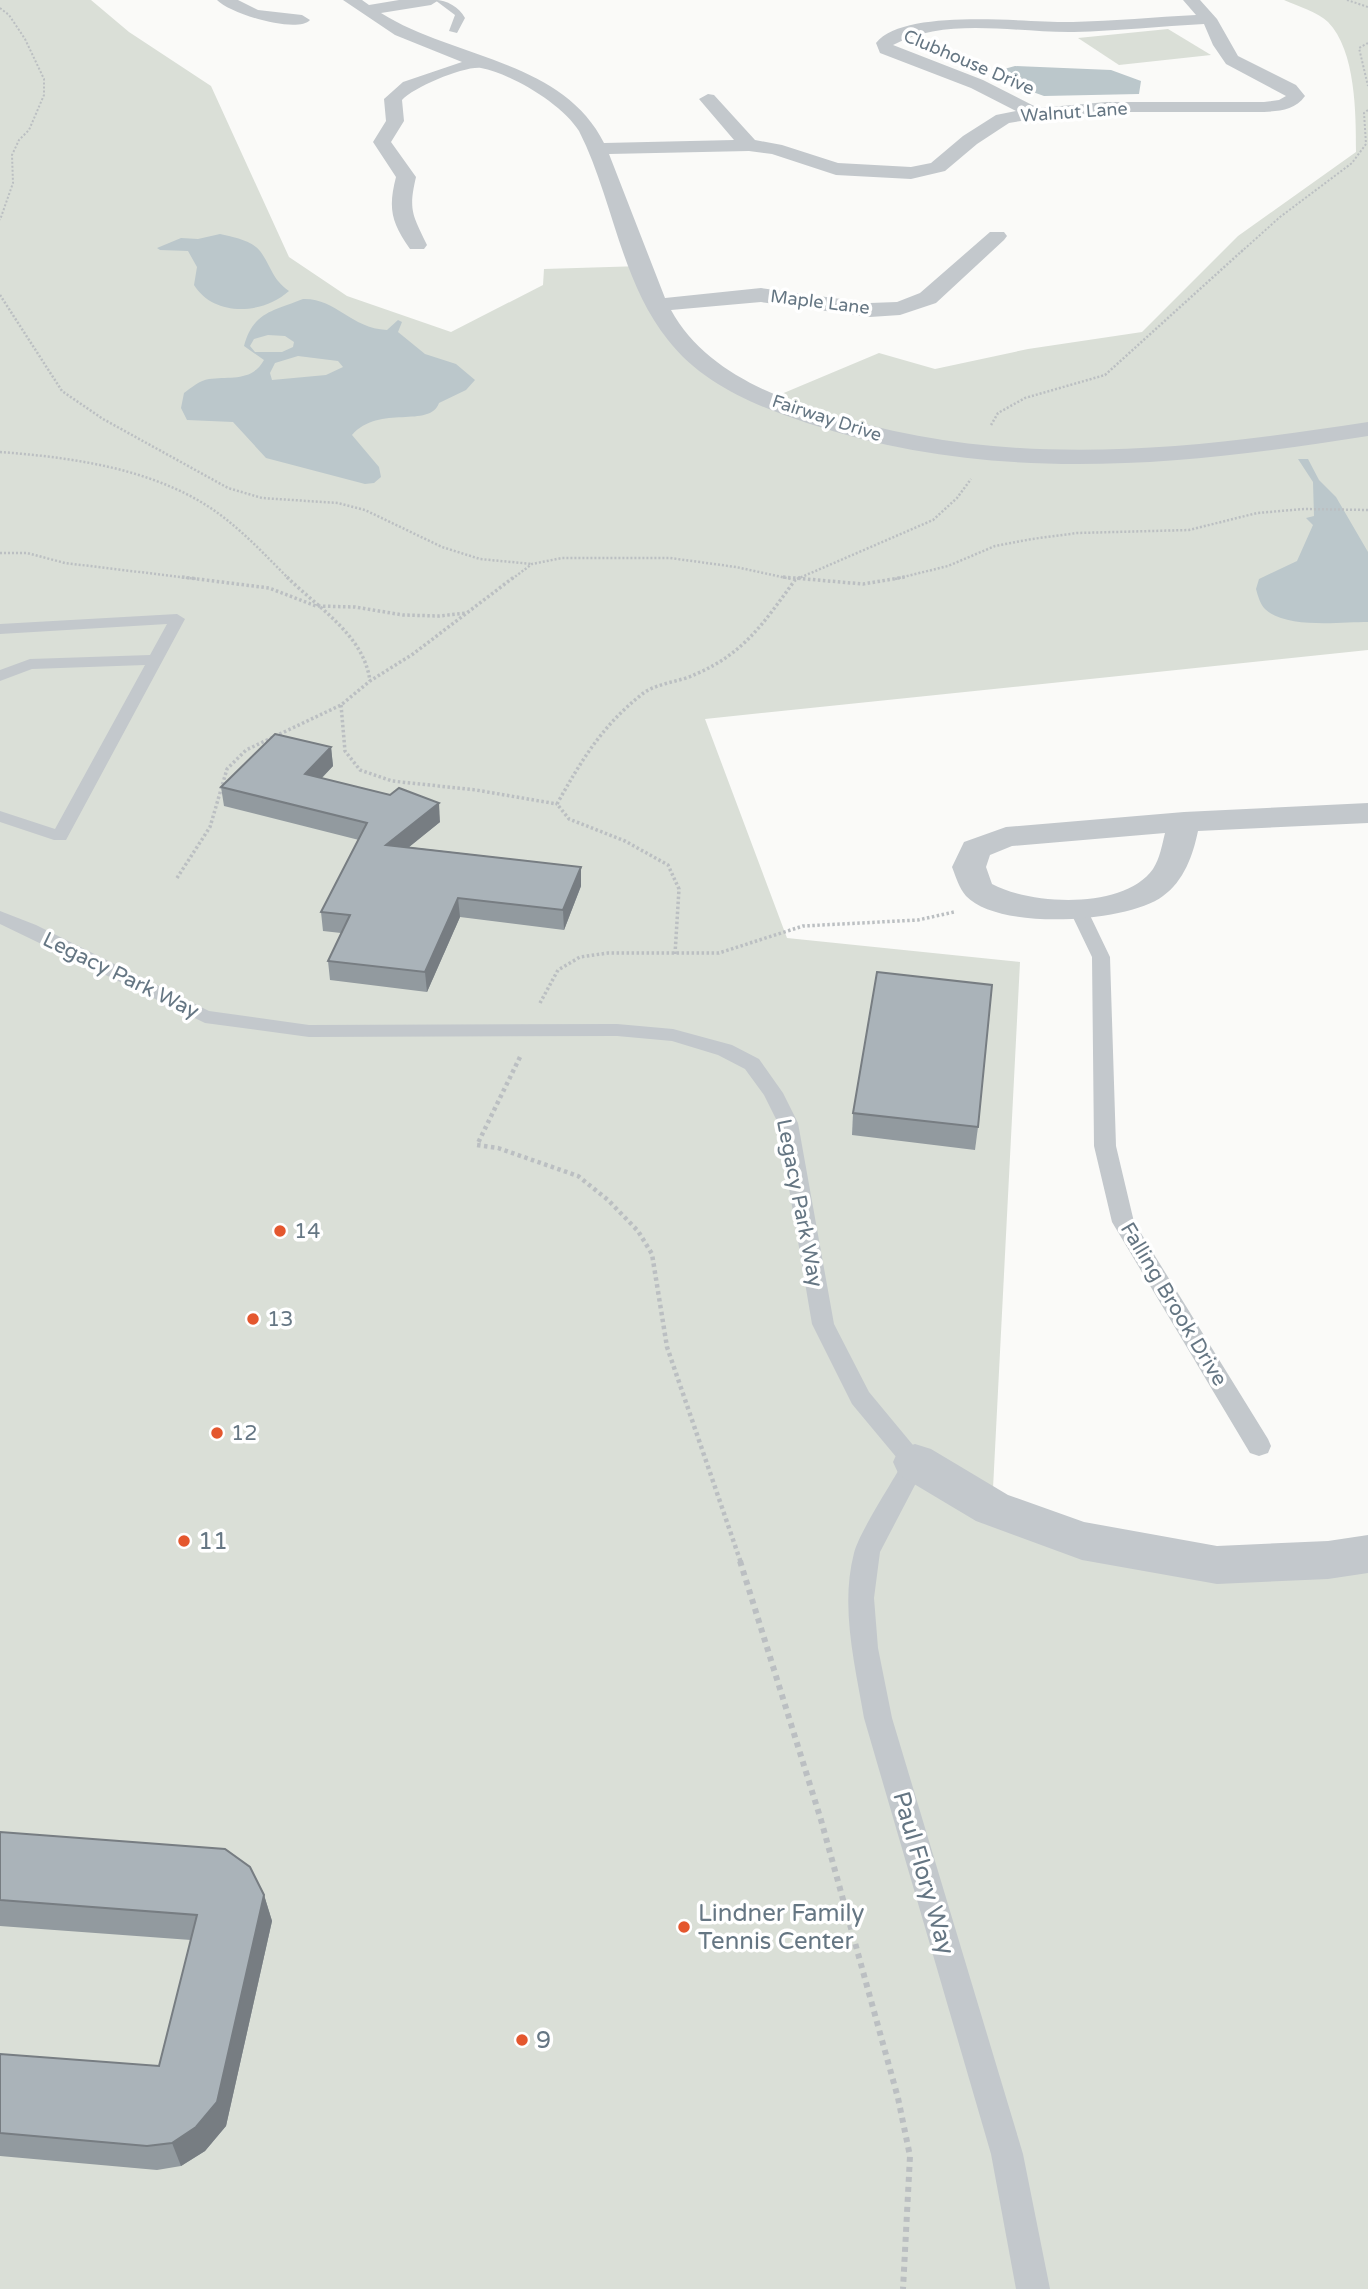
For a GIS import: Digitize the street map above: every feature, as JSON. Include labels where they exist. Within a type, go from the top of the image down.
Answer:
[{"type":"street","points":[[358,5],[431,0]]},
{"type":"street","name":"Walnut Lane","points":[[597,149],[749,145],[786,152],[836,169],[888,173],[923,172],[938,167],[970,140],[1003,119],[1035,113],[1107,107],[1264,107],[1294,100],[1296,96],[1290,89],[1232,60],[1221,45],[1218,33],[1209,19],[1191,0]]},
{"type":"street","points":[[230,1],[254,14],[302,20]]},
{"type":"street","name":"Fairway Drive","points":[[358,5],[399,31],[530,82],[568,106],[588,129],[668,325],[685,346],[730,380],[767,400],[811,417],[918,444],[1019,457],[1142,458],[1201,454],[1368,429]]},
{"type":"street","name":"Clubhouse Drive","points":[[1035,113],[977,84],[892,52],[886,49],[884,43],[916,29],[948,25],[1072,27],[1209,19]]},
{"type":"street","points":[[417,246],[401,211],[400,201],[406,177],[382,142],[395,121],[393,99],[399,92],[423,80],[479,62]]},
{"type":"street","points":[[708,99],[749,145]]},
{"type":"street","name":"Maple Lane","points":[[659,305],[761,295],[863,309],[900,308],[928,298],[998,236]]},
{"type":"street","points":[[1184,822],[1175,864],[1150,890],[1114,906],[1042,909],[1010,906],[977,888],[969,867],[976,849],[1006,837],[1184,822],[1368,813]]},
{"type":"street","name":"Legacy Park Way","points":[[915,1462],[992,1508],[1082,1541],[1217,1565],[1328,1560],[1368,1554]]},
{"type":"lane","points":[[439,0],[459,13],[461,18],[454,31]]},
{"type":"lane","points":[[0,629],[177,619],[60,836],[0,816]]},
{"type":"lane","points":[[0,676],[30,664],[156,660]]},
{"type":"lane","name":"Falling Brook Drive","points":[[1077,907],[1101,957],[1105,1146],[1123,1222],[1259,1446]]},
{"type":"lane","name":"Legacy Park Way","points":[[0,917],[205,1017],[309,1031],[617,1030],[673,1035],[725,1049],[752,1064],[774,1093],[788,1123],[823,1324],[860,1398],[915,1462]]},
{"type":"lane","name":"Paul Flory Way","points":[[915,1462],[867,1552],[861,1598],[865,1648],[878,1718],[1007,2154],[1033,2289]]},
{"type":"path","points":[[1348,0],[1368,7]]},
{"type":"path","points":[[0,8],[9,15],[25,39],[44,79],[44,94],[29,130],[19,140],[12,155],[13,183],[8,204],[0,220]]},
{"type":"path","points":[[1368,43],[1359,48],[1368,86]]},
{"type":"path","points":[[989,431],[993,419],[1006,406],[1028,397],[1090,382],[1105,374],[1280,217],[1352,163],[1367,144],[1364,113],[1368,110]]},
{"type":"path","points":[[0,295],[62,391],[103,419],[228,488],[262,498],[338,503],[365,510],[442,547],[480,559],[532,564],[562,558],[670,558],[737,566],[795,580],[863,584],[948,566],[995,546],[1032,539],[1077,533],[1189,530],[1257,513],[1304,509],[1368,510]]},
{"type":"path","points":[[0,452],[136,475],[200,502],[230,524],[316,606],[341,625],[364,656],[370,669],[370,681]]},
{"type":"path","points":[[556,804],[586,752],[617,716],[644,692],[686,679],[722,663],[752,637],[795,580],[933,520],[971,480],[974,468]]},
{"type":"path","points":[[0,553],[27,554],[65,563],[268,588],[316,606],[355,607],[403,615],[439,616],[467,612]]},
{"type":"path","points":[[177,878],[210,827],[227,769],[246,750],[341,705],[532,564]]},
{"type":"path","points":[[341,705],[345,751],[360,770],[392,781],[476,790],[556,804],[569,819],[625,841],[668,865],[679,889],[675,954]]},
{"type":"path","points":[[539,1005],[558,970],[580,957],[608,953],[719,953],[803,926],[918,920],[947,914],[991,898]]},
{"type":"path","points":[[522,1053],[477,1145],[498,1148],[578,1176],[608,1200],[638,1231],[652,1254],[667,1347],[736,1544],[821,1820],[898,2098],[910,2156],[903,2289]]},
{"type":"shaded area","name":"Lindner Family Tennis Center","points":[[0,0],[91,0],[129,32],[211,86],[289,257],[347,296],[451,332],[543,285],[544,269],[642,266],[676,336],[767,400],[879,353],[935,369],[1028,349],[1142,332],[1238,236],[1356,152],[1352,84],[1344,49],[1337,34],[1324,18],[1284,0],[1368,0],[1368,650],[705,719],[787,938],[1020,962],[992,1508],[1082,1541],[1368,1554],[1368,2289],[0,2289]]},
{"type":"shaded area","points":[[1168,29],[1211,55],[1119,65],[1078,38]]},
{"type":"shaded area","points":[[1015,66],[1111,70],[1141,81],[1139,94],[1044,96],[1019,87],[1015,77],[997,71]]},
{"type":"shaded area","points":[[220,234],[256,247],[279,282],[289,291],[266,305],[252,308],[239,309],[213,303],[194,285],[197,267],[188,251],[157,248],[181,238],[198,239]]},
{"type":"shaded area","points":[[303,299],[325,303],[374,328],[387,330],[398,320],[402,322],[398,332],[425,354],[456,364],[475,380],[466,390],[439,403],[434,411],[425,415],[376,421],[363,426],[352,435],[379,467],[381,477],[374,483],[365,484],[266,458],[233,422],[187,420],[181,408],[184,393],[196,384],[206,380],[240,377],[259,367],[264,360],[244,346],[253,326],[266,314]],"holes":[[[268,335],[285,336],[294,342],[293,347],[282,352],[255,352],[250,346],[254,339]],[[298,356],[338,361],[343,367],[326,375],[272,380],[270,373],[275,363]]]},
{"type":"shaded area","points":[[1298,459],[1308,459],[1319,480],[1336,497],[1368,552],[1368,622],[1299,622],[1274,615],[1265,609],[1259,600],[1256,589],[1259,579],[1297,561],[1313,525],[1306,518],[1314,516],[1313,482]]},
{"type":"building","points":[[275,734],[331,747],[305,774],[390,795],[399,788],[439,803],[386,845],[581,867],[563,910],[458,898],[425,972],[328,961],[350,915],[321,912],[367,823],[221,787]]},
{"type":"building","points":[[877,972],[992,985],[978,1127],[853,1113]]},
{"type":"building","points":[[0,1832],[225,1849],[250,1867],[264,1895],[217,2102],[196,2127],[172,2143],[147,2146],[0,2133],[0,2054],[159,2066],[197,1915],[0,1900]]},
{"type":"place","name":"14","points":[[280,1231]]},
{"type":"place","name":"13","points":[[253,1319]]},
{"type":"place","name":"12","points":[[217,1433]]},
{"type":"place","name":"11","points":[[184,1541]]},
{"type":"place","name":"Lindner Family Tennis Center","points":[[684,1927]]},
{"type":"place","name":"9","points":[[522,2040]]}]
